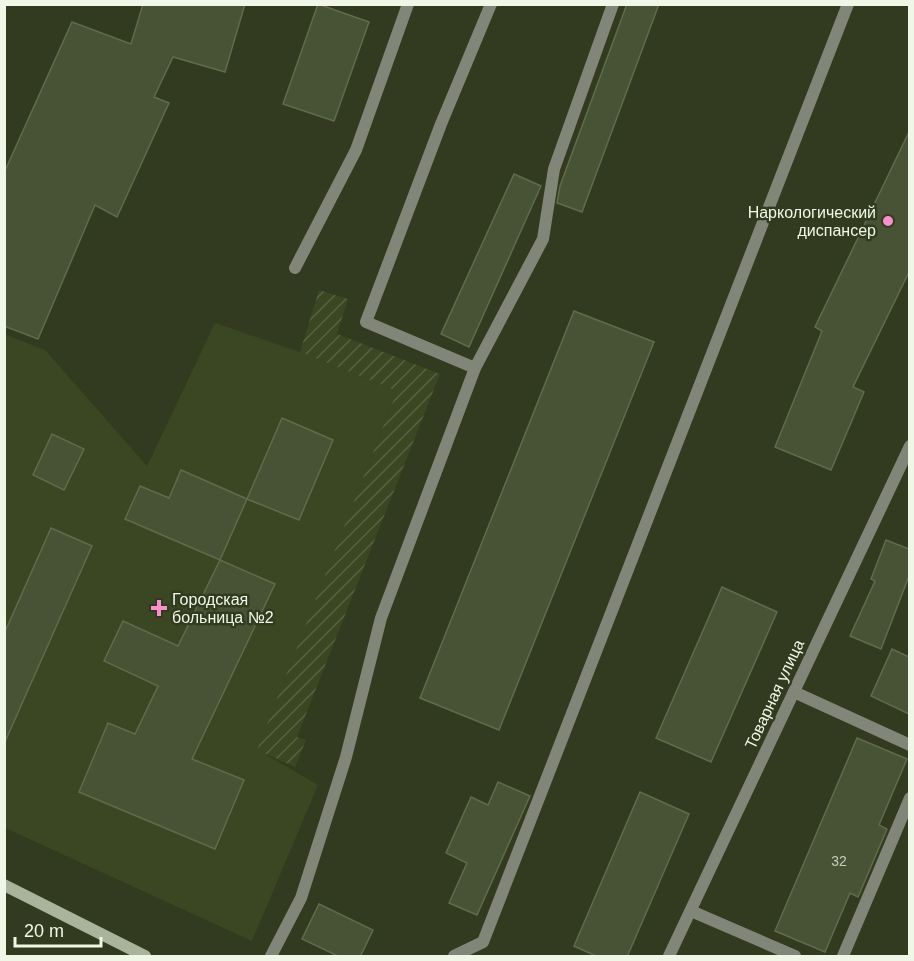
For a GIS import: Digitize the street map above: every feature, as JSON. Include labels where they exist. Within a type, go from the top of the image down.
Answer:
[{"type":"main road","points":[[4,885],[145,957]]},
{"type":"street","points":[[295,268],[356,150],[408,4]]},
{"type":"street","points":[[475,368],[366,322],[441,124],[491,4]]},
{"type":"street","points":[[271,957],[301,898],[346,757],[381,618],[475,368],[543,239],[554,169],[614,4]]},
{"type":"street","points":[[454,957],[483,942],[848,4]]},
{"type":"street","name":"Товарная улица","points":[[669,957],[909,446]]},
{"type":"street","points":[[794,692],[909,745]]},
{"type":"street","points":[[843,957],[909,798]]},
{"type":"street","points":[[691,911],[795,957]]},
{"type":"shaded area","points":[[319,290],[348,299],[337,334],[440,374],[297,737],[306,740],[295,767],[257,750],[397,391],[300,352]]},
{"type":"shaded area","name":"Городская больница №2","points":[[215,323],[300,352],[397,391],[258,750],[318,785],[252,941],[5,828],[4,334],[45,350],[147,466]]},
{"type":"building","points":[[143,4],[245,4],[225,72],[173,57],[154,97],[169,103],[117,217],[95,205],[38,339],[4,326],[4,173],[72,22],[131,44]]},
{"type":"building","points":[[318,4],[369,22],[334,121],[283,104]]},
{"type":"building","points":[[627,4],[659,4],[582,212],[557,203],[560,186]]},
{"type":"building","points":[[909,132],[909,272],[853,387],[864,392],[831,470],[775,447],[822,331],[815,327]]},
{"type":"building","points":[[514,174],[541,186],[469,347],[441,334]]},
{"type":"building","points":[[574,311],[654,342],[499,730],[420,698]]},
{"type":"building","points":[[282,418],[333,440],[299,520],[247,499]]},
{"type":"building","points":[[52,434],[84,449],[64,490],[33,475]]},
{"type":"building","points":[[181,470],[247,499],[220,560],[125,519],[140,486],[169,498]]},
{"type":"building","points":[[51,528],[92,546],[4,744],[4,634]]},
{"type":"building","points":[[886,540],[909,549],[909,576],[881,649],[850,636],[875,581],[871,579]]},
{"type":"building","points":[[220,560],[275,584],[192,759],[244,780],[215,849],[79,792],[108,723],[135,734],[158,686],[104,661],[123,621],[178,646]]},
{"type":"building","points":[[722,587],[777,612],[711,762],[656,738]]},
{"type":"building","points":[[892,649],[909,657],[909,714],[871,696]]},
{"type":"building","points":[[857,738],[907,759],[879,825],[887,829],[858,897],[850,893],[825,952],[775,931]]},
{"type":"building","points":[[498,782],[530,796],[477,915],[449,903],[467,863],[446,853],[471,797],[488,805]]},
{"type":"building","points":[[640,792],[689,814],[627,957],[598,957],[574,946]]},
{"type":"building","points":[[319,904],[373,930],[360,957],[340,957],[302,939]]},
{"type":"place","name":"Наркологический диспансер","points":[[888,221]]},
{"type":"place","name":"Городская больница №2","points":[[159,608]]}]
